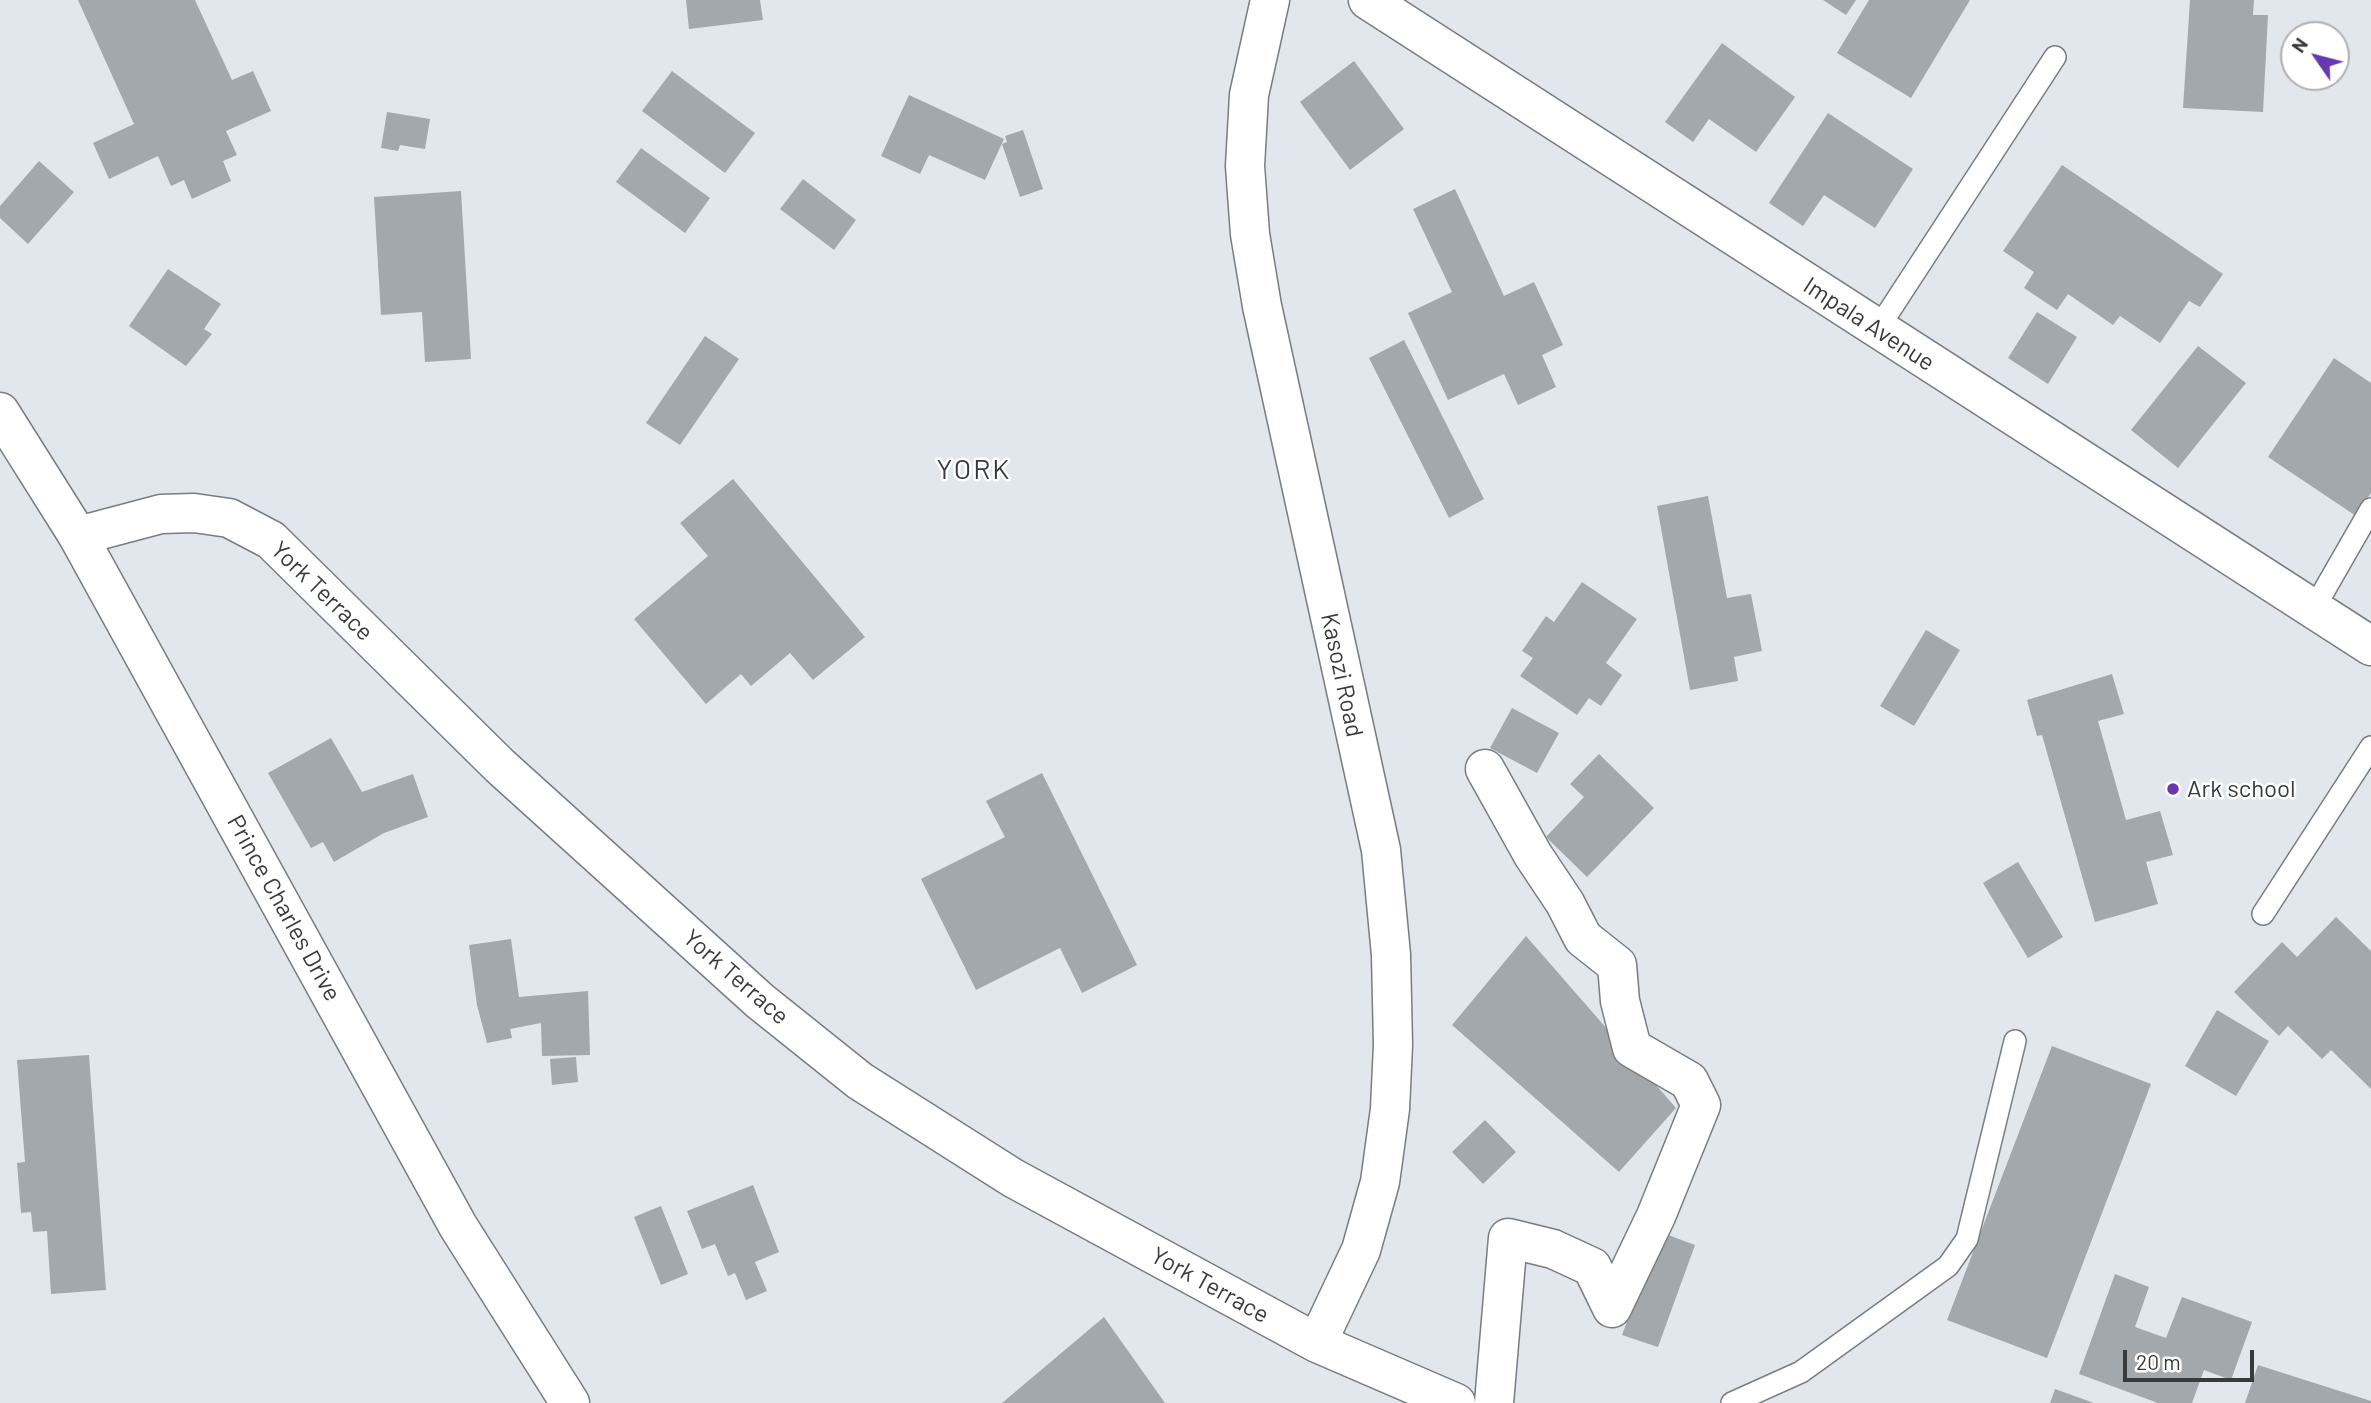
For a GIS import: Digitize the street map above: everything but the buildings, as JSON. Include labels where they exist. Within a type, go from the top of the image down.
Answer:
[{"type":"street","name":"Kasozi Road","points":[[1270,0],[1249,95],[1245,166],[1250,234],[1262,306],[1381,850],[1391,955],[1394,1045],[1390,1109],[1380,1182],[1361,1250],[1317,1343]]},
{"type":"street","name":"Impala Avenue","points":[[1368,0],[2371,646]]},
{"type":"street","name":"Prince Charles Drive","points":[[0,412],[78,536],[458,1226],[569,1403]]},
{"type":"street","name":"York Terrace","points":[[78,536],[161,514],[194,513],[229,518],[271,540],[500,766],[760,1001],[860,1081],[1013,1178],[1317,1343],[1456,1403]]},
{"type":"street","points":[[1485,769],[1583,938],[1617,965],[1620,1001],[1632,1048],[1689,1082],[1701,1105],[1656,1216],[1612,1308],[1592,1267],[1553,1249],[1508,1238],[1494,1403]]},
{"type":"lane","points":[[1877,330],[2055,57]]},
{"type":"lane","points":[[2313,610],[2371,509]]},
{"type":"lane","points":[[2263,914],[2371,747]]},
{"type":"lane","points":[[1732,1403],[1801,1372],[1948,1266],[1966,1239],[2015,1041]]},
{"type":"place","name":"Ark school","points":[[2173,789]]},
{"type":"district","name":"YORK","points":[[974,470]]}]
